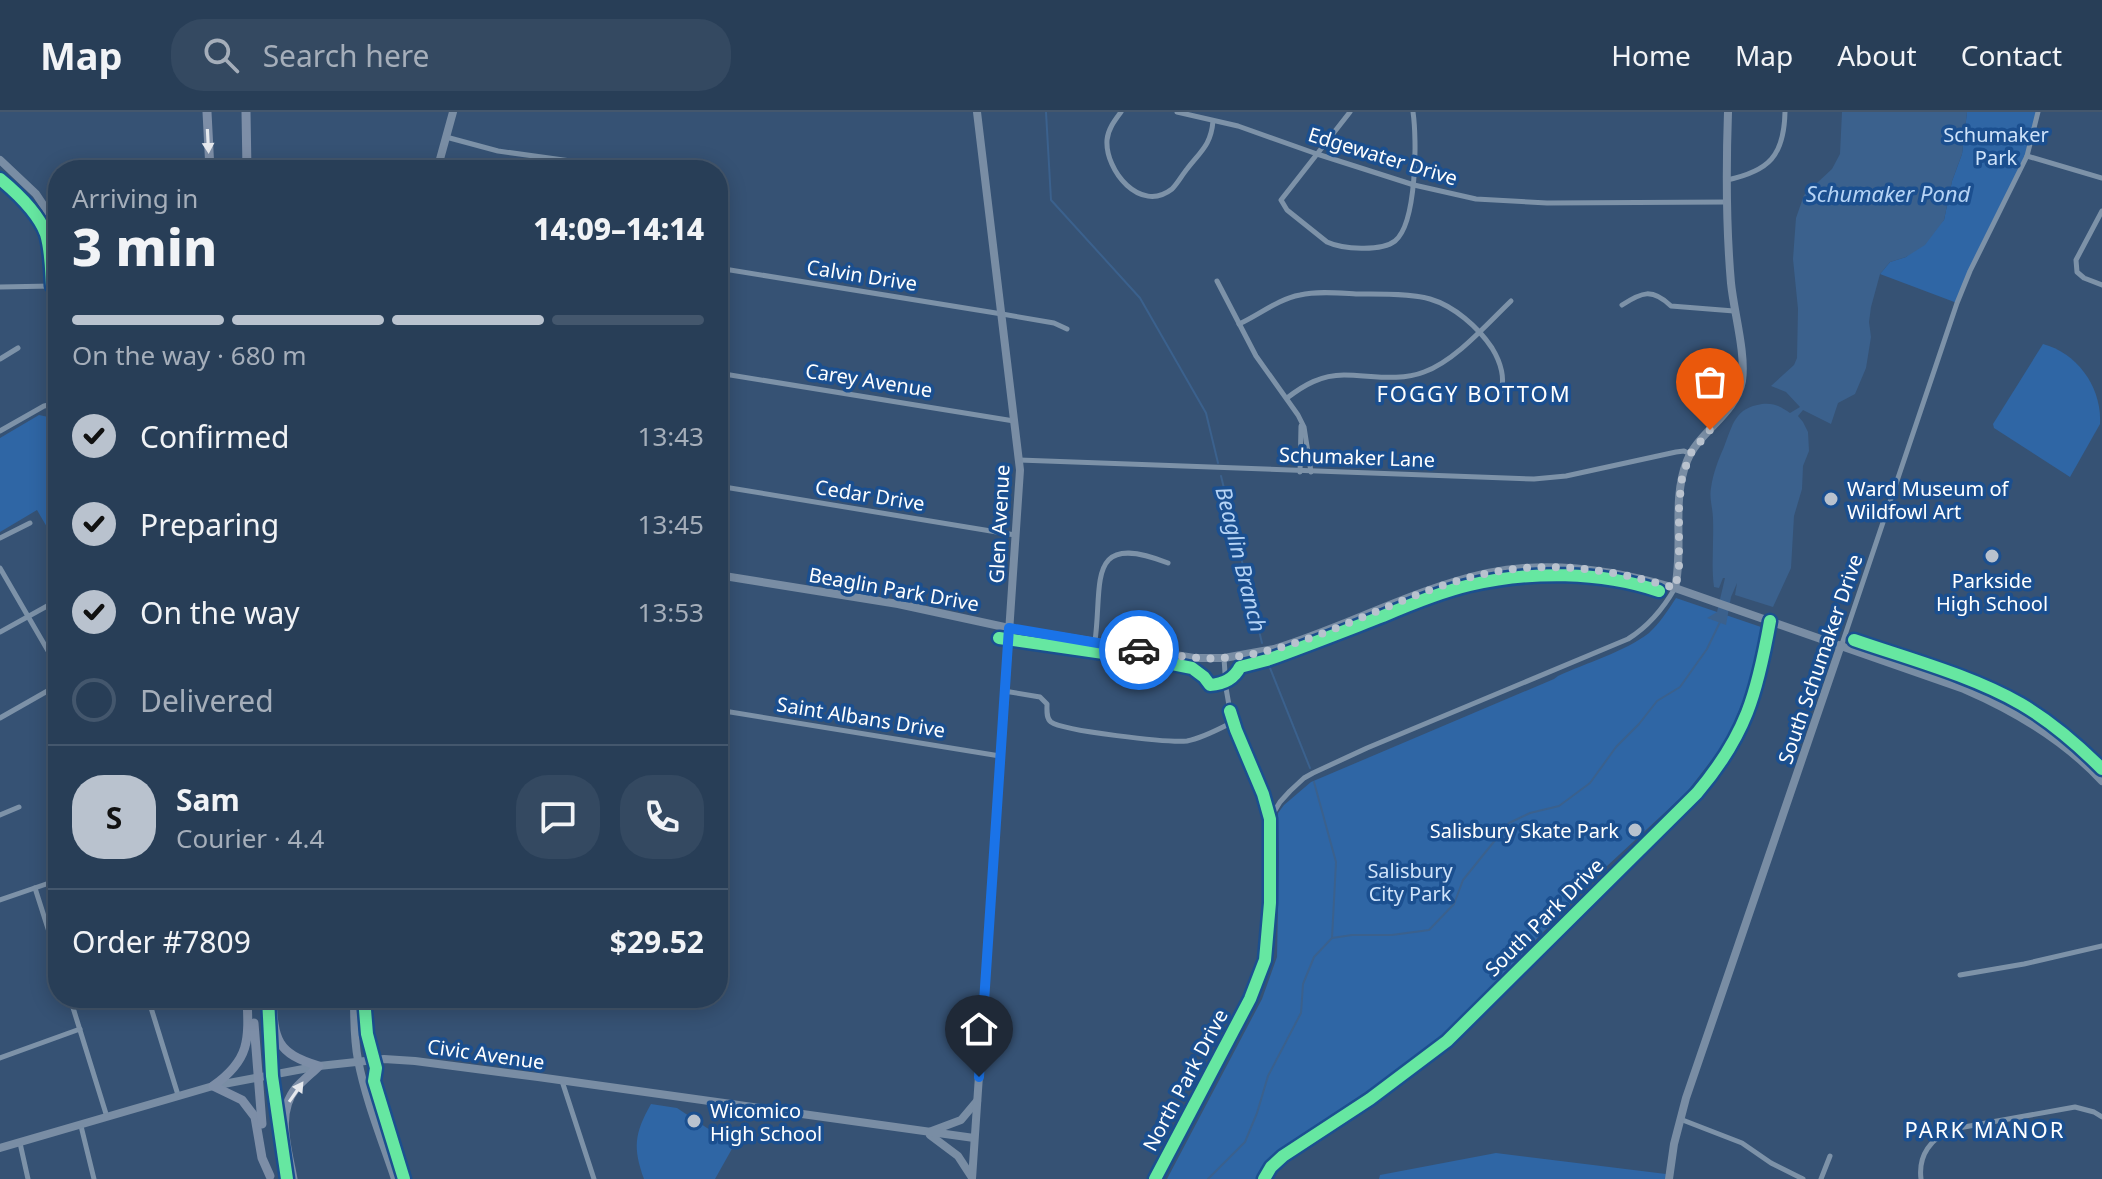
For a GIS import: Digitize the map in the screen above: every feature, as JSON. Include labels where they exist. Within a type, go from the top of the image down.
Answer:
[{"type":"main road","points":[[207,112],[209,160]]},
{"type":"main road","points":[[246,112],[247,160]]},
{"type":"main road","points":[[250,1008],[249,1033],[243,1054],[230,1072],[213,1086],[242,1100],[255,1117],[262,1158],[270,1178]]},
{"type":"main road","points":[[251,1008],[270,1178]]},
{"type":"main road","points":[[270,1008],[272,1076],[290,1179]]},
{"type":"main road","points":[[271,1008],[274,1032],[281,1045],[295,1057],[319,1066],[296,1088],[284,1117],[290,1179]]},
{"type":"street","points":[[440,160],[453,112]]},
{"type":"street","name":"Glen Avenue","points":[[972,1178],[1019,460],[977,112]]},
{"type":"street","points":[[1121,112],[1108,132],[1110,159],[1126,185],[1140,195],[1148,196],[1163,194],[1173,188],[1207,145],[1212,135],[1213,121]]},
{"type":"street","name":"Edgewater Drive","points":[[1177,112],[1238,126],[1414,185],[1476,199],[1505,202],[1728,202]]},
{"type":"street","points":[[1350,112],[1281,200],[1287,210],[1327,242],[1369,248],[1397,240],[1408,214],[1414,185],[1413,112]]},
{"type":"street","points":[[1270,819],[1280,802],[1304,778],[1367,748],[1628,639],[1656,616],[1675,588],[1679,570],[1680,491],[1685,467],[1690,454],[1731,406],[1738,393],[1743,366],[1728,243],[1728,112]]},
{"type":"street","points":[[1727,180],[1746,176],[1764,167],[1778,151],[1785,134],[1785,112]]},
{"type":"street","name":"South Schumaker Drive","points":[[1669,1179],[1680,1119],[1957,303],[2027,156],[2038,112]]},
{"type":"street","points":[[446,137],[498,151],[563,160]]},
{"type":"street","points":[[2027,156],[2102,178]]},
{"type":"street","points":[[0,160],[36,194],[48,212]]},
{"type":"street","points":[[2102,211],[2076,260],[2077,272],[2102,285]]},
{"type":"street","name":"Calvin Drive","points":[[728,270],[1054,323],[1067,329]]},
{"type":"street","points":[[1217,281],[1256,356],[1301,421],[1311,472]]},
{"type":"street","points":[[0,287],[48,286]]},
{"type":"street","points":[[1622,305],[1639,294],[1647,293],[1665,300],[1671,306],[1734,311]]},
{"type":"street","points":[[1239,324],[1283,300],[1301,294],[1368,294],[1430,299],[1458,313],[1488,343],[1501,367],[1502,389],[1499,395]]},
{"type":"street","points":[[1287,398],[1299,388],[1323,378],[1341,375],[1399,378],[1422,374],[1456,354],[1511,301]]},
{"type":"street","points":[[0,359],[18,348]]},
{"type":"street","name":"Carey Avenue","points":[[728,375],[1015,421]]},
{"type":"street","points":[[0,431],[48,405]]},
{"type":"street","points":[[1300,472],[1301,421]]},
{"type":"street","name":"Schumaker Lane","points":[[1019,460],[1534,479],[1566,476],[1676,452],[1690,454]]},
{"type":"street","name":"Cedar Drive","points":[[728,488],[1016,535]]},
{"type":"street","points":[[0,538],[30,523]]},
{"type":"street","points":[[1095,641],[1101,577],[1106,561],[1111,556],[1128,552],[1168,563]]},
{"type":"street","name":"Beaglin Park Drive","points":[[728,577],[898,604],[1009,628],[1194,658],[1224,658],[1288,645],[1435,588],[1490,573],[1546,567],[1631,576],[1675,588],[1964,689],[2013,712],[2070,751],[2102,781]]},
{"type":"street","points":[[0,568],[48,651]]},
{"type":"street","points":[[0,632],[48,605]]},
{"type":"street","name":"South Park Drive","points":[[1264,1179],[1283,1156],[1370,1099],[1447,1041],[1697,793],[1728,752],[1744,724],[1759,680],[1770,621]]},
{"type":"street","name":"North Park Drive","points":[[1155,1179],[1250,999],[1265,960],[1270,903],[1270,819],[1233,722],[1224,658]]},
{"type":"street","points":[[0,718],[48,691]]},
{"type":"street","points":[[1004,691],[1040,697],[1047,704],[1049,721],[1091,731],[1187,741],[1233,722]]},
{"type":"street","name":"Saint Albans Drive","points":[[728,712],[1000,756]]},
{"type":"street","points":[[0,815],[19,807]]},
{"type":"street","points":[[0,900],[48,883]]},
{"type":"street","points":[[35,888],[48,929]]},
{"type":"street","points":[[1960,975],[2102,946]]},
{"type":"street","points":[[73,1008],[107,1118]]},
{"type":"street","points":[[151,1008],[179,1096]]},
{"type":"street","points":[[354,1008],[358,1061],[395,1179]]},
{"type":"street","points":[[0,1058],[80,1029]]},
{"type":"street","name":"Civic Avenue","points":[[0,1148],[213,1086],[319,1066],[384,1059],[974,1138]]},
{"type":"street","points":[[562,1081],[594,1179]]},
{"type":"street","points":[[926,1133],[961,1120],[977,1100]]},
{"type":"street","points":[[1921,1179],[1922,1157],[1931,1142],[1953,1129],[2075,1107],[2102,1117]]},
{"type":"street","points":[[1680,1119],[1742,1143],[1771,1163],[1803,1179]]},
{"type":"street","points":[[81,1126],[94,1179]]},
{"type":"street","points":[[926,1133],[958,1156],[972,1178]]},
{"type":"street","points":[[20,1143],[28,1179]]},
{"type":"street","points":[[1821,1179],[1830,1156]]},
{"type":"green space","name":"Schumaker Park","points":[[1967,112],[2038,112],[2030,149],[1957,303],[1880,274],[1890,262],[1906,257],[1944,220],[1952,181],[1962,154]]},
{"type":"green space","points":[[2043,344],[2067,355],[2077,364],[2092,385],[2100,410],[2100,424],[2070,477],[1994,428],[1993,424]]},
{"type":"green space","points":[[39,415],[48,417],[48,529],[37,510],[0,532],[0,438]]},
{"type":"green space","name":"Salisbury City Park","points":[[1676,598],[1761,627],[1749,686],[1727,740],[1687,792],[1607,866],[1440,1039],[1276,1152],[1256,1179],[1167,1179],[1262,999],[1277,957],[1278,813],[1284,805],[1311,782],[1628,646],[1653,629]]},
{"type":"green space","points":[[651,1104],[677,1108],[731,1140],[733,1147],[715,1179],[644,1179],[637,1141]]},
{"type":"green space","points":[[1496,1153],[1666,1174],[1666,1179],[1379,1179],[1380,1175]]},
{"type":"water","name":"Schumaker Pond","points":[[1842,112],[1967,112],[1962,154],[1952,181],[1944,220],[1925,245],[1906,257],[1890,262],[1880,274],[1871,307],[1871,337],[1866,368],[1855,394],[1838,403],[1831,424],[1803,410],[1798,416],[1808,432],[1809,451],[1803,466],[1802,489],[1794,516],[1791,568],[1773,607],[1735,595],[1737,583],[1726,625],[1707,618],[1717,612],[1725,578],[1719,588],[1714,587],[1710,496],[1713,478],[1740,413],[1762,404],[1777,406],[1790,413],[1800,407],[1786,392],[1771,386],[1794,365],[1797,358],[1798,309],[1793,259],[1796,218],[1804,195],[1832,169],[1840,154]]},
{"type":"waterway","name":"Beaglin Branch","points":[[1046,112],[1051,200],[1140,298],[1206,413],[1218,463]]},
{"type":"waterway","name":"Beaglin Branch","points":[[1221,476],[1262,643]]},
{"type":"waterway","points":[[1208,1179],[1245,1142],[1268,1076],[1301,1013],[1303,984],[1314,957],[1332,938],[1429,930],[1454,904],[1463,880],[1509,823],[1530,813],[1559,806],[1590,783],[1616,747],[1657,701],[1680,687],[1707,649],[1720,622]]},
{"type":"waterway","name":"Beaglin Branch","points":[[1268,663],[1310,768]]},
{"type":"waterway","name":"Beaglin Branch","points":[[1314,782],[1336,862],[1332,938]]},
{"type":"cycle path","points":[[0,179],[38,219],[48,243]]},
{"type":"cycle path","points":[[999,638],[1192,668],[1210,685],[1228,680],[1240,667],[1267,660],[1448,591],[1493,580],[1565,575],[1613,580],[1659,591]]},
{"type":"cycle path","points":[[1264,1179],[1283,1156],[1370,1099],[1447,1041],[1697,793],[1727,752],[1747,713],[1760,671],[1770,621]]},
{"type":"cycle path","points":[[1854,640],[1939,668],[2001,694],[2053,726],[2102,769]]},
{"type":"cycle path","points":[[1155,1179],[1250,999],[1265,960],[1270,903],[1270,819],[1230,711]]},
{"type":"cycle path","points":[[269,1008],[272,1076],[287,1179]]},
{"type":"cycle path","points":[[365,1008],[367,1034],[376,1068],[374,1081],[404,1179]]},
{"type":"way so far","points":[[1139,650],[1209,659],[1249,655],[1301,641],[1435,588],[1507,570],[1546,567],[1599,570],[1675,588],[1679,570],[1682,478],[1690,454],[1710,430]]},
{"type":"place","name":"Ward Museum of Wildfowl Art","points":[[1831,499]]},
{"type":"place","name":"Parkside High School","points":[[1992,556]]},
{"type":"place","name":"Salisbury Skate Park","points":[[1635,830]]},
{"type":"place","name":"Wicomico High School","points":[[694,1121]]},
{"type":"district","name":"FOGGY BOTTOM","points":[[1474,393]]},
{"type":"district","name":"PARK MANOR","points":[[1985,1129]]},
{"type":"route","points":[[979,1077],[1009,628],[1139,650]]}]
